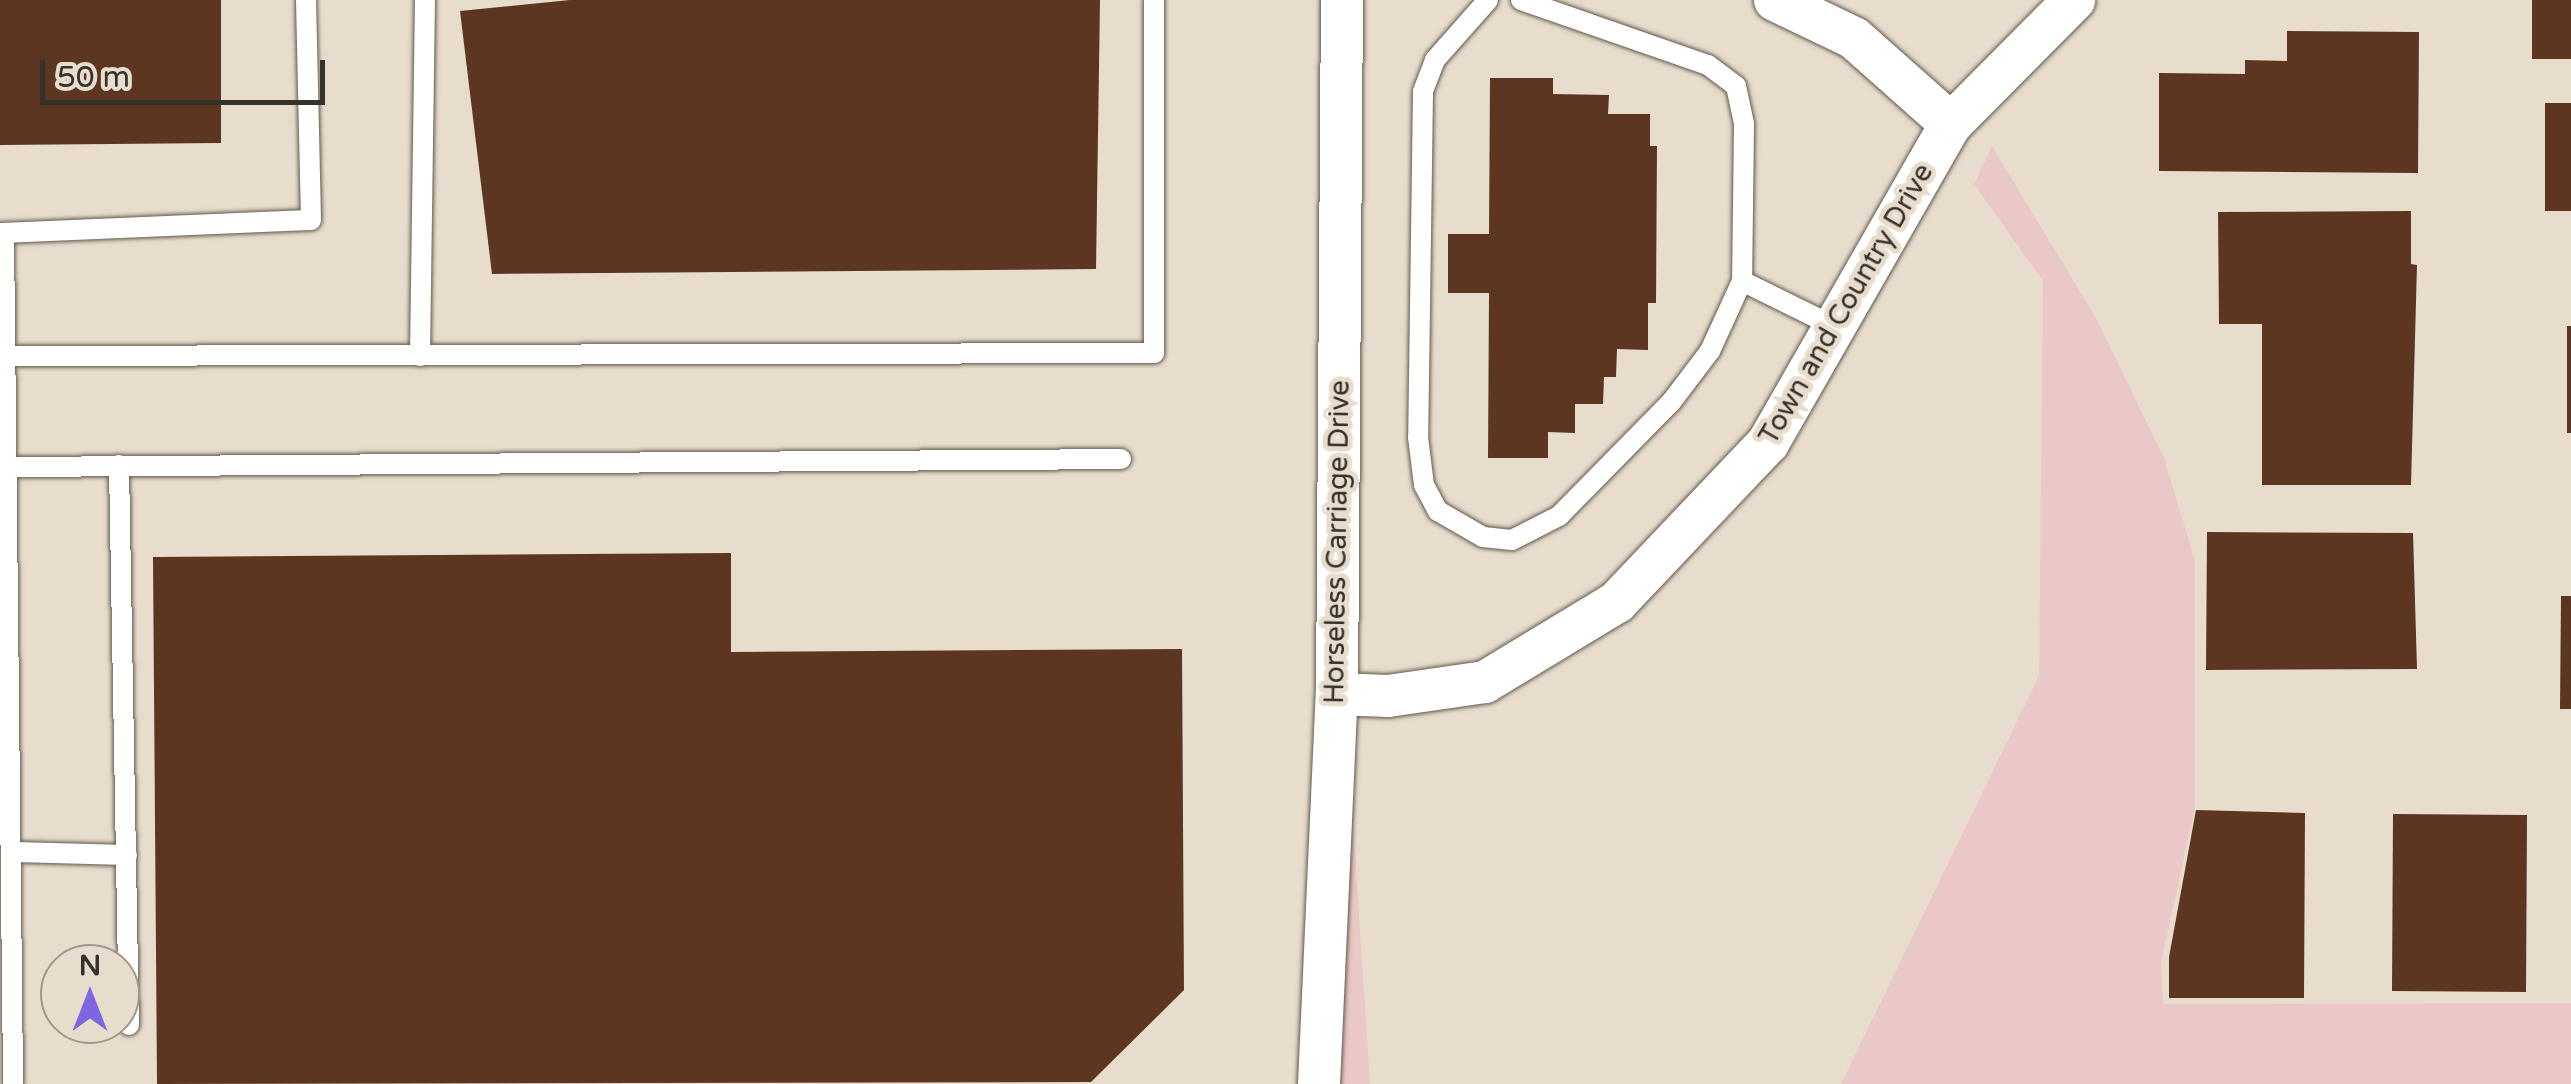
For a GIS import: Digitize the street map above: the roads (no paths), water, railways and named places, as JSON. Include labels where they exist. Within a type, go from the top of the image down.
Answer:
[{"type":"street","name":"Horseless Carriage Drive","points":[[1319,1084],[1337,694],[1342,0]]},
{"type":"street","points":[[1775,0],[1854,38],[1951,124]]},
{"type":"street","name":"Town and Country Drive","points":[[1337,694],[1388,696],[1485,682],[1616,602],[1768,443],[1951,124],[2074,0]]},
{"type":"lane","points":[[13,1084],[12,467],[2,233],[311,220],[306,0]]},
{"type":"lane","points":[[420,356],[424,0]]},
{"type":"lane","points":[[8,356],[1154,353],[1154,0]]},
{"type":"lane","points":[[1488,0],[1435,60],[1423,92],[1418,437],[1424,485],[1438,511],[1483,537],[1512,540],[1558,516],[1672,401],[1710,351],[1742,281],[1744,124],[1736,86],[1708,65],[1521,0]]},
{"type":"lane","points":[[1742,281],[1834,327]]},
{"type":"lane","points":[[12,467],[1120,460]]},
{"type":"lane","points":[[118,464],[127,944]]},
{"type":"lane","points":[[15,852],[126,855]]}]
